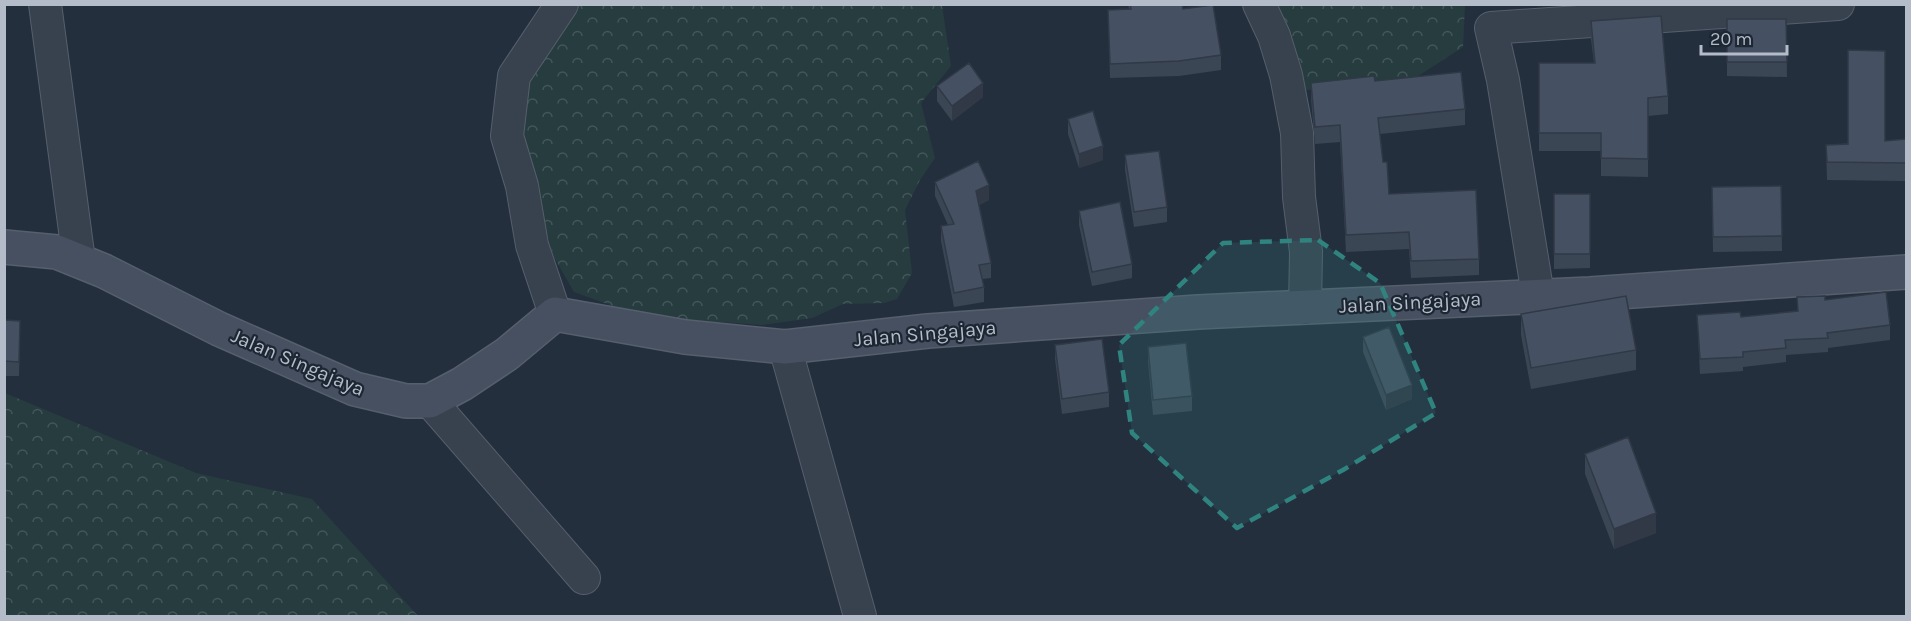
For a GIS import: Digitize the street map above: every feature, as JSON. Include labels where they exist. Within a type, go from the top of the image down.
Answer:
[{"type":"street","points":[[45,4],[79,261]]},
{"type":"street","points":[[562,4],[514,76],[507,136],[522,186],[532,245],[555,314],[507,354],[430,401],[584,578]]},
{"type":"street","points":[[1259,4],[1274,36],[1283,65],[1297,133],[1299,197],[1306,252],[1305,308]]},
{"type":"street","points":[[1538,295],[1503,80],[1491,28],[1838,4]]},
{"type":"street","name":"Jalan Singajaya","points":[[4,247],[57,252],[219,329],[355,389],[406,401],[430,401]]},
{"type":"street","name":"Jalan Singajaya","points":[[555,314],[685,337],[785,347],[939,330],[1197,312],[1590,294],[1906,272]]},
{"type":"street","points":[[785,347],[860,616]]},
{"type":"highlighted area","points":[[1318,240],[1380,283],[1436,413],[1343,470],[1237,528],[1132,433],[1119,345],[1223,243]]},
{"type":"green space","points":[[575,5],[942,5],[951,66],[921,103],[935,158],[920,180],[905,210],[912,273],[897,299],[884,303],[843,304],[812,318],[762,325],[721,322],[708,325],[638,315],[574,292],[554,257],[523,152],[523,100],[538,61]]},
{"type":"green space","points":[[1268,5],[1465,5],[1463,47],[1415,78],[1299,91]]},
{"type":"green space","points":[[5,393],[196,473],[312,499],[418,616],[5,616]]},
{"type":"building","points":[[1130,4],[1182,4],[1183,9],[1213,5],[1221,55],[1179,61],[1110,64],[1108,10],[1131,9]]},
{"type":"building","points":[[1661,16],[1668,96],[1648,98],[1648,159],[1601,158],[1601,133],[1539,133],[1539,63],[1595,63],[1591,21]]},
{"type":"building","points":[[1727,19],[1786,19],[1787,62],[1727,62]]},
{"type":"building","points":[[1848,50],[1885,51],[1885,141],[1906,139],[1906,163],[1827,162],[1826,145],[1848,144]]},
{"type":"building","points":[[969,63],[983,83],[952,106],[937,86]]},
{"type":"building","points":[[1461,72],[1465,109],[1378,118],[1383,162],[1387,162],[1389,194],[1476,190],[1479,259],[1411,261],[1409,232],[1346,235],[1340,125],[1315,127],[1311,83],[1374,76],[1375,81]]},
{"type":"building","points":[[1093,111],[1103,146],[1079,154],[1068,119]]},
{"type":"building","points":[[1159,151],[1167,207],[1134,212],[1125,155]]},
{"type":"building","points":[[978,161],[989,185],[976,191],[991,263],[979,265],[984,287],[954,293],[941,226],[954,224],[935,182]]},
{"type":"building","points":[[1781,186],[1782,236],[1713,237],[1712,187]]},
{"type":"building","points":[[1554,194],[1590,194],[1590,254],[1554,254]]},
{"type":"building","points":[[1120,202],[1132,264],[1092,272],[1079,211]]},
{"type":"building","points":[[1886,292],[1890,325],[1827,333],[1828,338],[1785,340],[1786,348],[1743,352],[1743,357],[1700,359],[1697,315],[1740,312],[1741,317],[1798,311],[1797,297],[1825,296],[1825,300]]},
{"type":"building","points":[[1626,296],[1636,350],[1531,368],[1521,314]]},
{"type":"building","points":[[4,320],[20,321],[19,362],[4,361]]},
{"type":"building","points":[[1389,327],[1412,385],[1386,395],[1363,337]]},
{"type":"building","points":[[1102,339],[1109,392],[1062,399],[1055,345]]},
{"type":"building","points":[[1186,343],[1192,396],[1153,400],[1148,347]]},
{"type":"building","points":[[1628,437],[1656,513],[1614,529],[1585,454]]}]
